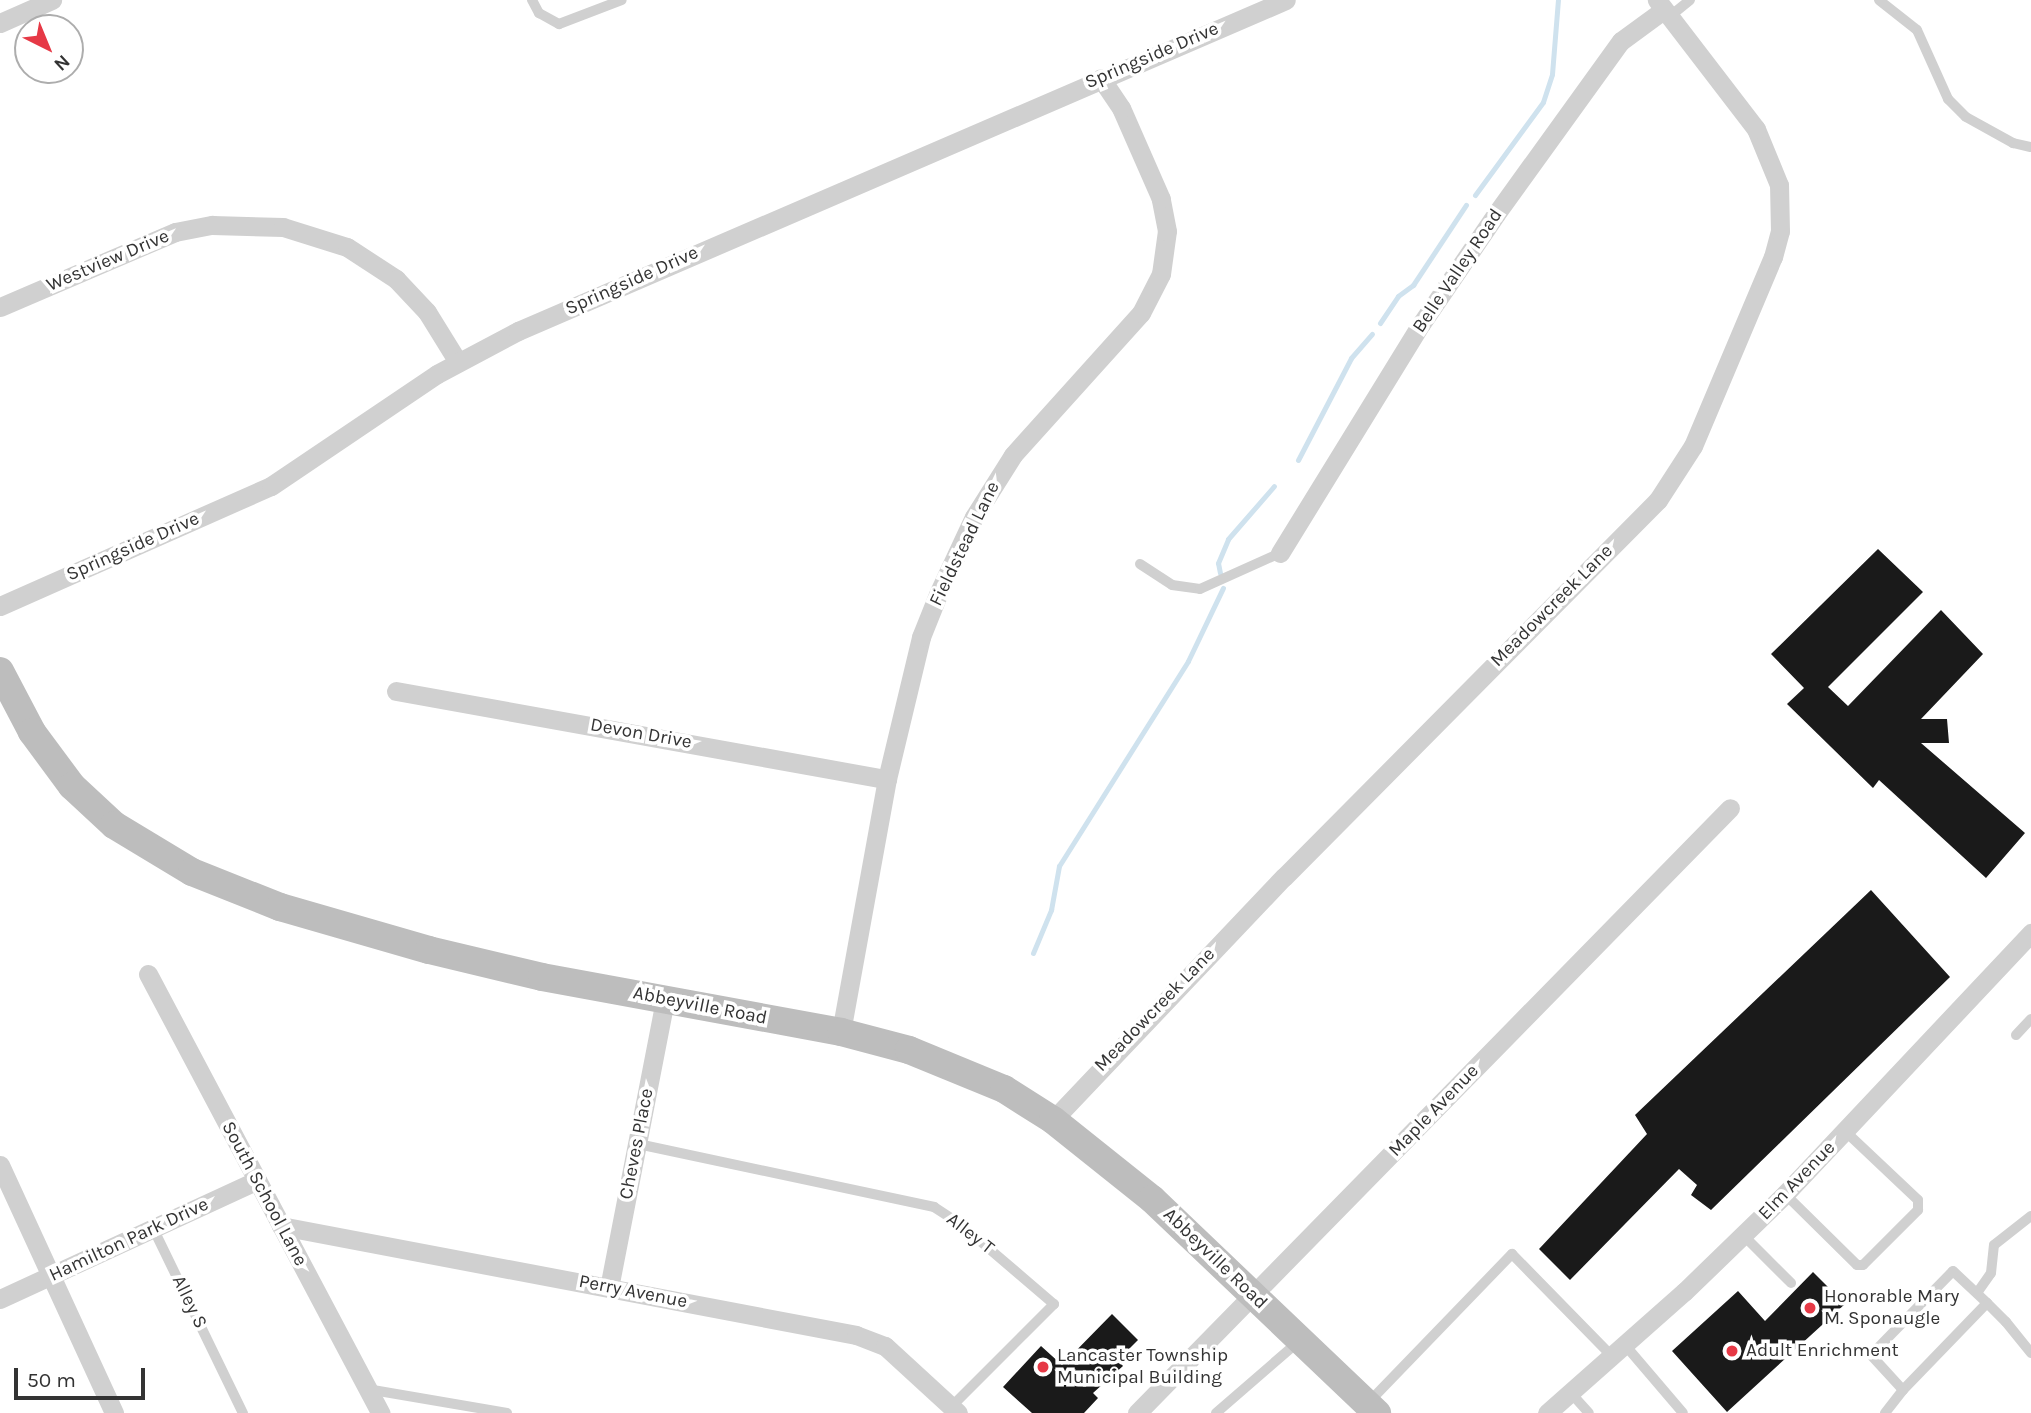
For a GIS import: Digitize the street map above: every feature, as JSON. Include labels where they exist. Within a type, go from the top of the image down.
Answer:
[{"type":"street","points":[[0,23],[52,0]]},
{"type":"street","name":"Springside Drive","points":[[0,606],[271,486],[458,362],[518,331],[1286,0]]},
{"type":"street","name":"Belle Valley Road","points":[[1280,553],[1421,324],[1496,214],[1621,41],[1662,9]]},
{"type":"street","name":"Meadowcreek Lane","points":[[1053,1120],[1284,877],[1658,500],[1677,474],[1773,257],[1781,207],[1768,148],[1662,9]]},
{"type":"street","name":"Fieldstead Lane","points":[[841,1032],[887,779],[921,637],[974,517],[1013,455],[1141,313],[1161,274],[1167,232],[1161,199],[1121,108],[1101,78]]},
{"type":"street","name":"Westview Drive","points":[[0,307],[175,232],[212,225],[283,226],[347,247],[396,279],[427,312],[458,362]]},
{"type":"street","name":"Abbeyville Road","points":[[0,671],[32,732],[72,786],[114,824],[192,872],[281,907],[429,950],[841,1032],[959,1068],[1053,1120],[1152,1199],[1368,1410]]},
{"type":"street","name":"Devon Drive","points":[[396,691],[887,779]]},
{"type":"street","name":"Maple Avenue","points":[[1143,1411],[1730,808]]},
{"type":"street","name":"Elm Avenue","points":[[1547,1413],[1619,1351],[1743,1236],[2029,938]]},
{"type":"street","name":"South School Lane","points":[[148,974],[380,1413]]},
{"type":"street","name":"Cheves Place","points":[[609,1288],[665,999]]},
{"type":"street","points":[[0,1165],[114,1413]]},
{"type":"street","name":"Hamilton Park Drive","points":[[0,1299],[257,1180]]},
{"type":"street","name":"Perry Avenue","points":[[281,1226],[856,1335],[885,1346],[952,1411]]},
{"type":"lane","points":[[532,0],[539,13],[559,24],[622,0]]},
{"type":"lane","points":[[1662,9],[1690,0]]},
{"type":"lane","points":[[1879,0],[1917,30],[1948,99],[1966,117],[2013,143],[2031,147]]},
{"type":"lane","points":[[1140,564],[1172,585],[1200,589],[1280,553]]},
{"type":"lane","points":[[2016,1035],[2031,1019]]},
{"type":"lane","points":[[1784,1194],[1857,1265],[1863,1265],[1918,1210],[1918,1200],[1845,1131]]},
{"type":"lane","name":"Alley T","points":[[638,1144],[934,1208],[960,1223],[1054,1304],[952,1411]]},
{"type":"lane","points":[[1977,1293],[1991,1273],[1994,1245],[2031,1216]]},
{"type":"lane","name":"Alley S","points":[[153,1228],[243,1413]]},
{"type":"lane","points":[[1743,1236],[1791,1283]]},
{"type":"lane","points":[[1368,1410],[1512,1255],[1619,1351],[1683,1413]]},
{"type":"lane","points":[[1903,1390],[1871,1354],[1953,1270],[1987,1303],[2031,1353]]},
{"type":"lane","points":[[1885,1413],[1903,1390],[1987,1303]]},
{"type":"lane","points":[[1216,1413],[1300,1341]]},
{"type":"lane","points":[[366,1388],[507,1413]]},
{"type":"lane","points":[[1570,1392],[1589,1413]]},
{"type":"building","points":[[1878,549],[1923,592],[1828,687],[1848,706],[1941,610],[1983,654],[1921,719],[1947,719],[1949,743],[1921,743],[2025,833],[1986,878],[1879,780],[1873,788],[1787,704],[1804,688],[1771,654]]},
{"type":"building","points":[[1871,890],[1950,977],[1711,1210],[1691,1195],[1697,1185],[1679,1169],[1570,1280],[1539,1249],[1647,1134],[1635,1115]]},
{"type":"building","name":"Adult Enrichment","points":[[1813,1272],[1845,1304],[1727,1412],[1672,1351],[1738,1291],[1765,1321]]},
{"type":"building","points":[[1112,1314],[1138,1340],[1118,1360],[1123,1366],[1093,1393],[1098,1398],[1084,1413],[1032,1413],[1003,1387],[1041,1346],[1062,1365]]},
{"type":"waterway","points":[[1475,195],[1543,102],[1552,74],[1558,0]]},
{"type":"waterway","points":[[1380,323],[1398,296],[1413,285],[1466,205]]},
{"type":"waterway","points":[[1298,460],[1351,358],[1372,334]]},
{"type":"waterway","points":[[1220,573],[1218,563],[1228,539],[1274,486]]},
{"type":"waterway","points":[[1033,953],[1051,910],[1059,866],[1188,661],[1223,588]]},
{"type":"place","name":"Honorable Mary M. Sponaugle","points":[[1810,1308]]},
{"type":"place","name":"Adult Enrichment","points":[[1732,1351]]},
{"type":"place","name":"Lancaster Township Municipal Building","points":[[1043,1367]]}]
